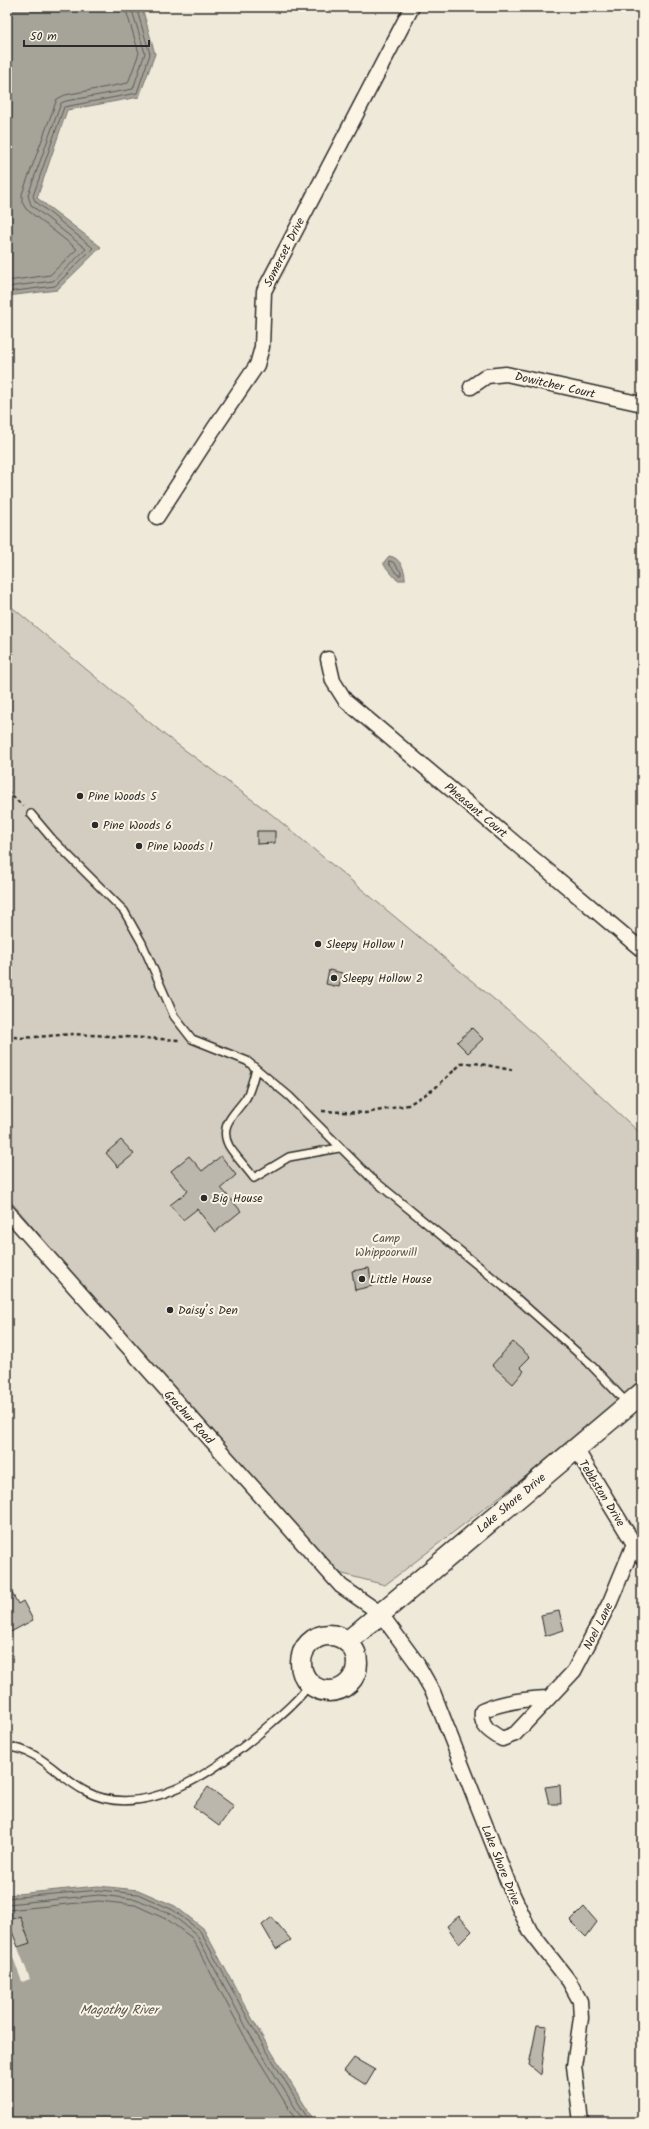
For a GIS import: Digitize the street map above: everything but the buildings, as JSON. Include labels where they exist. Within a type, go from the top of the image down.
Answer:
[{"type":"street","name":"Somerset Drive","points":[[157,517],[257,365],[262,347],[264,291],[412,7]]},
{"type":"street","name":"Dowitcher Court","points":[[471,387],[488,376],[506,374],[642,404]]},
{"type":"street","name":"Pheasant Court","points":[[328,659],[333,681],[344,700],[642,950]]},
{"type":"street","name":"Grachur Road","points":[[7,1211],[341,1586],[380,1613]]},
{"type":"street","name":"Lake Shore Drive","points":[[347,1642],[637,1399]]},
{"type":"street","name":"Tebbston Drive","points":[[576,1449],[642,1557]]},
{"type":"street","name":"Noel Lane","points":[[547,1698],[563,1685],[574,1671],[610,1602],[634,1544]]},
{"type":"street","name":"Lake Shore Drive","points":[[380,1613],[416,1662],[433,1692],[513,1895],[530,1932],[568,1981],[580,2001],[581,2018],[574,2066],[581,2122]]},
{"type":"street","points":[[323,1636],[332,1636],[347,1642],[353,1650],[356,1659],[356,1669],[349,1682],[338,1690],[328,1691],[318,1689],[310,1684],[305,1677],[301,1665],[303,1652],[308,1645],[323,1636]]},
{"type":"lane","points":[[31,814],[53,840],[124,911],[142,943],[174,1016],[192,1039],[247,1061],[303,1111],[339,1148],[403,1206],[504,1287],[588,1362],[637,1399]]},
{"type":"lane","points":[[256,1069],[246,1097],[232,1114],[227,1124],[225,1134],[230,1147],[254,1178],[289,1157],[339,1148]]},
{"type":"lane","points":[[7,1747],[35,1755],[86,1792],[97,1796],[115,1800],[159,1796],[197,1779],[230,1758],[290,1708],[310,1684]]},
{"type":"path","points":[[7,791],[31,814]]},
{"type":"path","points":[[7,1036],[21,1038],[74,1034],[168,1039],[205,1044]]},
{"type":"path","points":[[303,1111],[366,1113],[408,1105],[434,1089],[461,1064],[475,1063],[512,1070]]},
{"type":"green space","name":"Camp Whippoorwill","points":[[7,603],[166,736],[270,813],[519,1020],[642,1135],[642,1377],[595,1423],[385,1585],[339,1573],[132,1343],[7,1197]]},
{"type":"water","points":[[7,7],[138,7],[143,11],[155,54],[139,97],[67,110],[37,198],[101,247],[57,290],[7,296]]},
{"type":"water","points":[[389,556],[396,559],[402,565],[405,580],[397,580],[384,565],[384,562]]},
{"type":"water","name":"Magothy River","points":[[98,1886],[138,1890],[175,1906],[203,1928],[260,2033],[315,2122],[7,2122],[7,1895]]},
{"type":"pier","points":[[20,1916],[30,1943],[18,1948],[30,1979],[22,1982],[7,1941],[10,1940],[7,1931],[7,1919],[8,1921]]},
{"type":"place","name":"Pine Woods 5","points":[[80,796]]},
{"type":"place","name":"Pine Woods 6","points":[[95,825]]},
{"type":"place","name":"Pine Woods 1","points":[[139,846]]},
{"type":"place","name":"Sleepy Hollow 1","points":[[318,944]]},
{"type":"place","name":"Sleepy Hollow 2","points":[[334,978]]},
{"type":"place","name":"Big House","points":[[204,1198]]},
{"type":"place","name":"Little House","points":[[362,1279]]},
{"type":"place","name":"Daisy’s Den","points":[[170,1310]]}]
